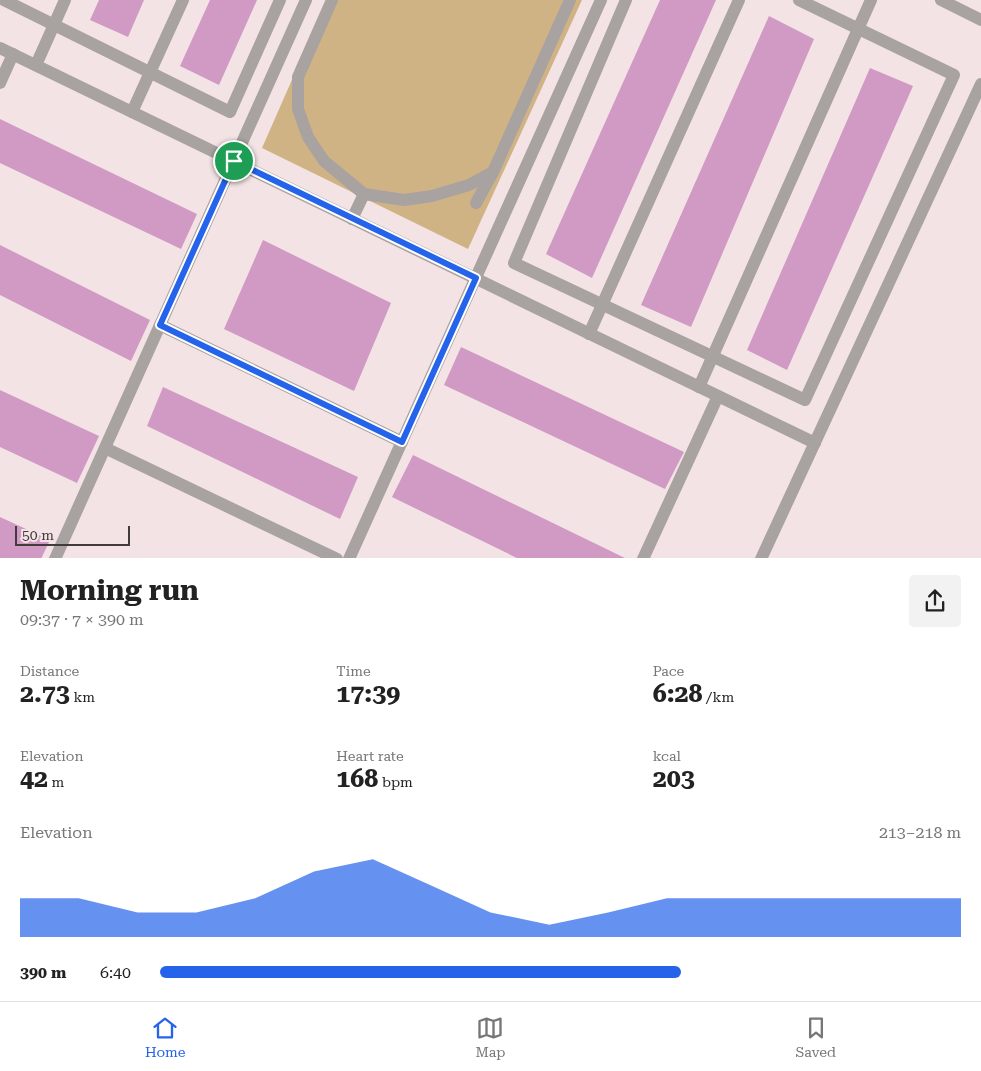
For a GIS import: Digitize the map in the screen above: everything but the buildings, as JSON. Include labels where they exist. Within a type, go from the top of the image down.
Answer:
[{"type":"street","points":[[4,0],[230,112],[280,0]]},
{"type":"street","points":[[36,65],[65,0]]},
{"type":"street","points":[[132,112],[183,0]]},
{"type":"street","points":[[55,558],[306,0]]},
{"type":"street","points":[[332,0],[298,77],[298,109],[308,137],[324,161],[364,194],[404,200],[432,196],[469,185],[492,172]]},
{"type":"street","points":[[476,203],[570,0]]},
{"type":"street","points":[[349,558],[601,0]]},
{"type":"street","points":[[626,0],[514,263],[804,400],[954,74],[800,0]]},
{"type":"street","points":[[590,334],[739,0]]},
{"type":"street","points":[[699,387],[871,0]]},
{"type":"street","points":[[941,0],[981,20]]},
{"type":"street","points":[[0,48],[815,443]]},
{"type":"street","points":[[0,83],[13,54]]},
{"type":"street","points":[[761,558],[981,84]]},
{"type":"street","points":[[352,219],[364,194]]},
{"type":"street","points":[[160,325],[402,442]]},
{"type":"street","points":[[643,558],[718,396]]},
{"type":"street","points":[[105,448],[337,558]]},
{"type":"shaded area","points":[[327,0],[582,0],[468,249],[262,148]]},
{"type":"route","points":[[234,161],[476,278],[402,442],[160,325],[234,161]]}]
